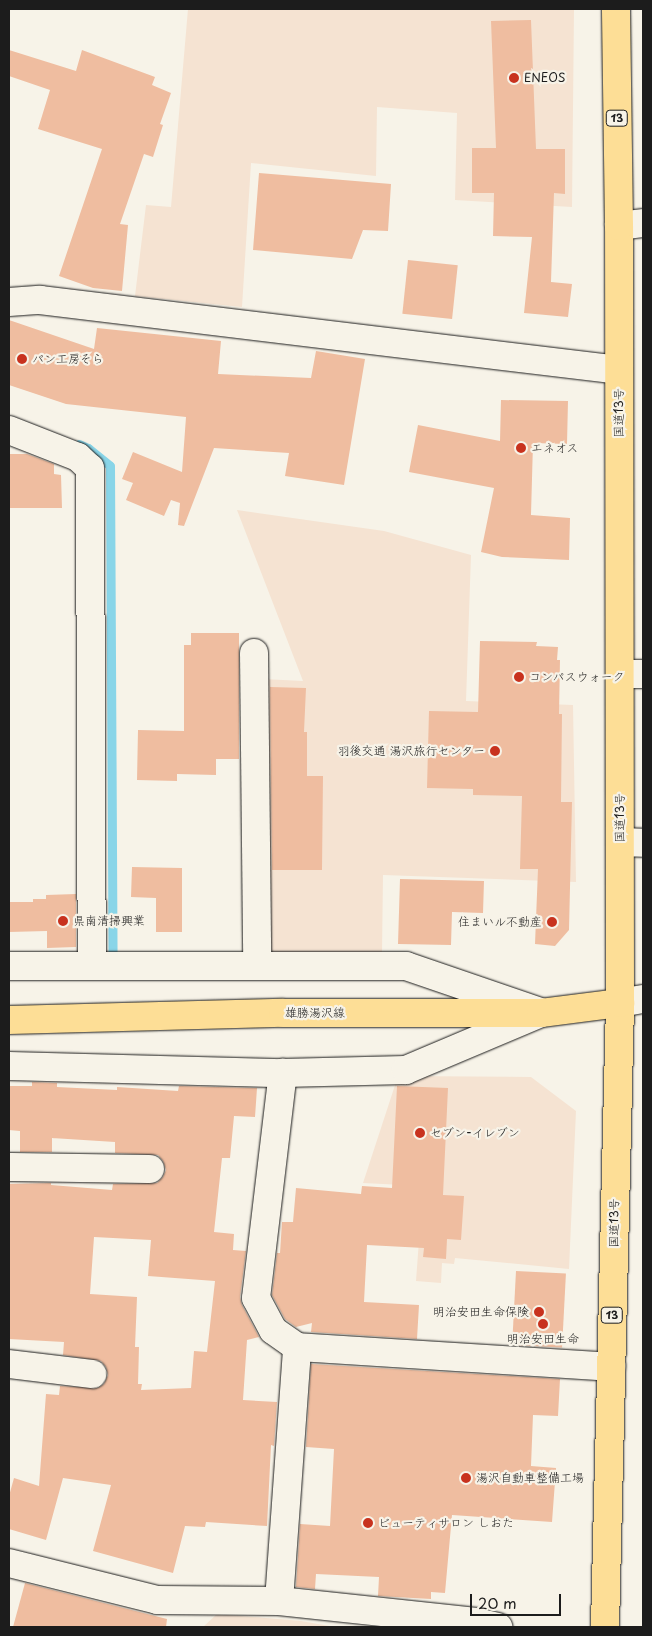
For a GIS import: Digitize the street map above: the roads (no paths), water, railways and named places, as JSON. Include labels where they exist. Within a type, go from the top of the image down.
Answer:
[{"type":"main road","name":"国道13号","points":[[605,1627],[611,1367],[632,1001],[631,674],[619,370],[631,225],[616,9]]},
{"type":"main road","name":"雄勝湯沢線","points":[[9,1020],[283,1013],[541,1012],[632,1001]]},
{"type":"street","points":[[9,302],[40,300],[619,370]]},
{"type":"street","points":[[9,430],[78,457],[90,468],[92,966]]},
{"type":"street","points":[[254,653],[257,965]]},
{"type":"street","points":[[9,966],[406,966],[541,1012]]},
{"type":"street","points":[[9,1066],[283,1073],[406,1070],[541,1012]]},
{"type":"street","points":[[283,1073],[256,1298],[273,1330],[297,1347],[611,1367]]},
{"type":"street","points":[[9,1167],[150,1169]]},
{"type":"street","points":[[279,1600],[297,1347]]},
{"type":"street","points":[[9,1364],[92,1374]]},
{"type":"street","points":[[10,1568],[157,1600],[279,1600],[476,1622],[498,1627]]},
{"type":"waterway","points":[[79,444],[88,448],[110,466],[113,962]]},
{"type":"place","name":"ENEOS","points":[[514,78]]},
{"type":"place","name":"パン工房そら","points":[[22,359]]},
{"type":"place","name":"エネオス","points":[[521,448]]},
{"type":"place","name":"コンパスウォーク","points":[[519,677]]},
{"type":"place","name":"羽後交通 湯沢旅行センター","points":[[495,751]]},
{"type":"place","name":"県南清掃興業","points":[[63,921]]},
{"type":"place","name":"住まいル不動産","points":[[552,922]]},
{"type":"place","name":"セブン-イレブン","points":[[420,1133]]},
{"type":"place","name":"明治安田生命保険","points":[[539,1312]]},
{"type":"place","name":"明治安田生命","points":[[543,1324]]},
{"type":"place","name":"湯沢自動車整備工場","points":[[466,1478]]},
{"type":"place","name":"ビューティサロン しおた","points":[[368,1523]]}]
